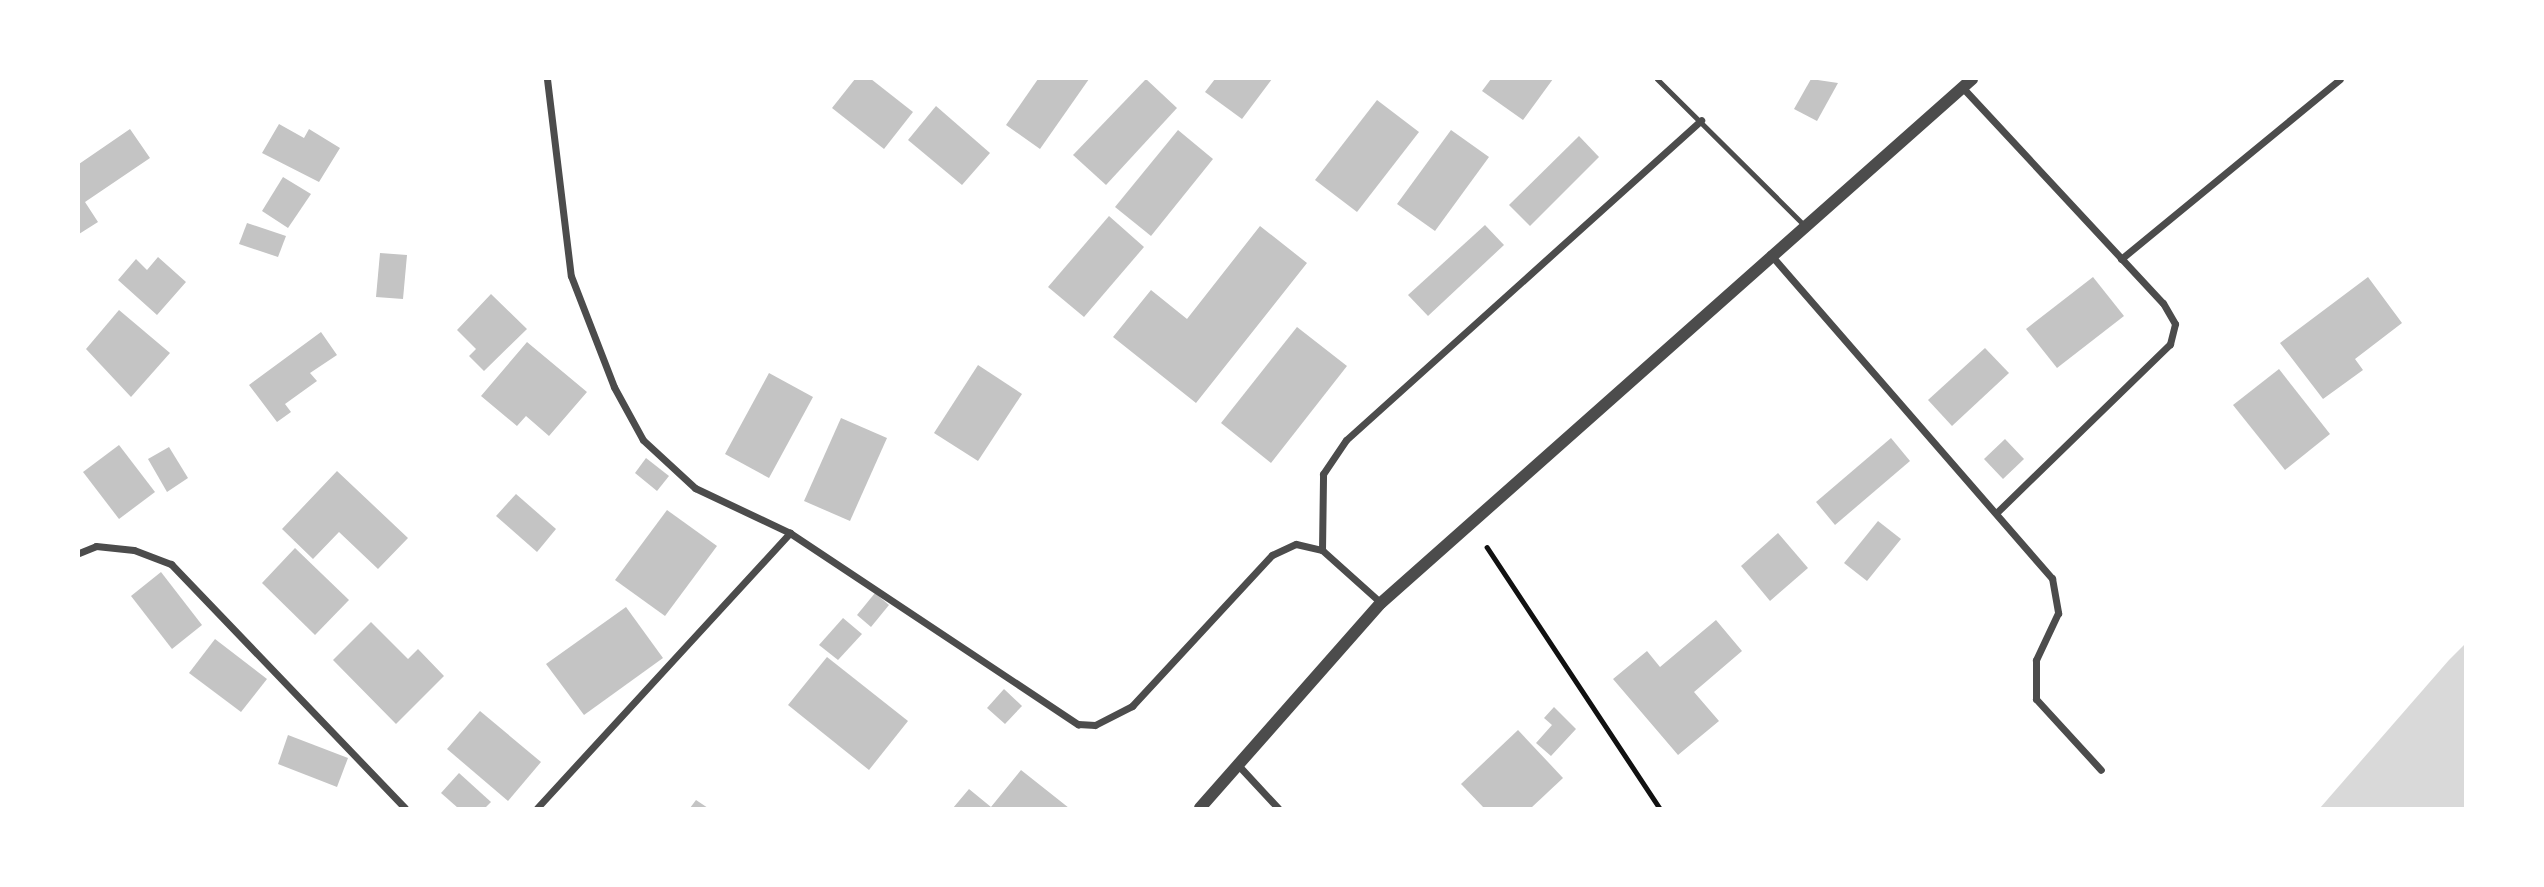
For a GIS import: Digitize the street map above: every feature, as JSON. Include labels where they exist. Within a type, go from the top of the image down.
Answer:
[{"type":"street","points":[[547,79],[571,276],[614,387],[643,440],[695,488],[790,533],[1064,716],[1095,725],[1132,706],[1272,555],[1296,544],[1322,550],[1381,603]]},
{"type":"street","points":[[2121,259],[2340,79]]},
{"type":"street","points":[[1200,808],[1381,603],[1770,253],[1967,83],[2121,259],[2164,303],[2175,324],[2170,344],[1997,512]]},
{"type":"street","points":[[1322,550],[1323,474],[1346,440],[1701,120]]},
{"type":"street","points":[[1770,253],[1997,512],[2060,596],[2032,681],[2036,699],[2101,771]]},
{"type":"street","points":[[537,808],[790,533]]},
{"type":"street","points":[[79,553],[96,546],[134,550],[170,564],[405,808]]},
{"type":"street","points":[[1238,765],[1278,808]]},
{"type":"lane","points":[[1657,79],[1803,224]]},
{"type":"path","points":[[1472,523],[1660,808]]},
{"type":"shaded area","points":[[2465,644],[2465,808],[2320,808],[2449,660]]},
{"type":"building","points":[[855,79],[871,79],[913,112],[884,149],[832,108]]},
{"type":"building","points":[[1038,79],[1089,79],[1040,149],[1006,125]]},
{"type":"building","points":[[1146,79],[1177,108],[1106,185],[1073,155]]},
{"type":"building","points":[[1215,79],[1272,79],[1242,119],[1205,92]]},
{"type":"building","points":[[1491,79],[1553,79],[1523,120],[1482,91]]},
{"type":"building","points":[[1811,79],[1838,83],[1817,121],[1794,109]]},
{"type":"building","points":[[1377,100],[1419,132],[1357,212],[1315,180]]},
{"type":"building","points":[[936,106],[990,153],[962,185],[908,140]]},
{"type":"building","points":[[279,124],[304,138],[309,129],[340,148],[319,182],[262,153]]},
{"type":"building","points":[[130,129],[150,158],[85,202],[98,222],[79,234],[79,164]]},
{"type":"building","points":[[1178,130],[1213,159],[1151,236],[1115,207]]},
{"type":"building","points":[[1451,130],[1489,157],[1435,231],[1397,204]]},
{"type":"building","points":[[1579,136],[1599,157],[1530,226],[1509,205]]},
{"type":"building","points":[[283,177],[311,194],[288,228],[262,211]]},
{"type":"building","points":[[1109,216],[1144,247],[1084,317],[1048,287]]},
{"type":"building","points":[[247,223],[286,236],[278,257],[239,244]]},
{"type":"building","points":[[1485,225],[1504,245],[1428,316],[1408,295]]},
{"type":"building","points":[[1260,226],[1307,263],[1196,403],[1113,337],[1151,290],[1187,319]]},
{"type":"building","points":[[380,253],[407,255],[403,299],[376,297]]},
{"type":"building","points":[[158,257],[186,282],[157,315],[118,280],[136,259],[147,270]]},
{"type":"building","points":[[2093,277],[2124,316],[2057,368],[2026,329]]},
{"type":"building","points":[[2368,277],[2402,323],[2355,359],[2363,370],[2323,399],[2280,343]]},
{"type":"building","points":[[491,294],[527,329],[484,371],[469,356],[476,349],[457,330]]},
{"type":"building","points":[[119,310],[170,353],[131,397],[86,349]]},
{"type":"building","points":[[1297,327],[1347,366],[1271,463],[1221,423]]},
{"type":"building","points":[[321,332],[337,355],[310,373],[317,381],[285,404],[291,412],[277,422],[249,385]]},
{"type":"building","points":[[527,342],[587,392],[549,436],[526,416],[517,426],[481,396]]},
{"type":"building","points":[[1985,348],[2009,373],[1952,426],[1928,400]]},
{"type":"building","points":[[978,365],[1022,394],[978,461],[934,433]]},
{"type":"building","points":[[2279,369],[2330,434],[2285,470],[2233,405]]},
{"type":"building","points":[[769,373],[813,397],[769,478],[725,454]]},
{"type":"building","points":[[841,418],[887,438],[850,521],[804,501]]},
{"type":"building","points":[[1891,438],[1910,461],[1835,525],[1816,502]]},
{"type":"building","points":[[2005,439],[2024,459],[2003,479],[1984,459]]},
{"type":"building","points":[[119,445],[155,492],[119,519],[83,472]]},
{"type":"building","points":[[169,447],[188,478],[167,492],[148,459]]},
{"type":"building","points":[[646,458],[669,476],[657,491],[635,473]]},
{"type":"building","points":[[337,471],[408,538],[378,569],[339,532],[313,559],[282,529]]},
{"type":"building","points":[[516,494],[556,529],[537,552],[496,516]]},
{"type":"building","points":[[667,510],[717,546],[665,616],[615,580]]},
{"type":"building","points":[[1878,521],[1901,539],[1867,581],[1844,563]]},
{"type":"building","points":[[1778,533],[1808,568],[1770,601],[1741,566]]},
{"type":"building","points":[[295,548],[349,600],[315,635],[262,583]]},
{"type":"building","points":[[161,572],[202,625],[172,649],[131,596]]},
{"type":"building","points":[[875,593],[889,605],[871,627],[857,615]]},
{"type":"building","points":[[626,607],[663,658],[584,715],[546,664]]},
{"type":"building","points":[[843,618],[862,634],[838,660],[819,645]]},
{"type":"building","points":[[1716,620],[1742,651],[1694,692],[1719,721],[1678,755],[1613,679],[1647,651],[1660,667]]},
{"type":"building","points":[[371,622],[408,659],[418,649],[444,676],[396,724],[333,660]]},
{"type":"building","points":[[215,639],[267,679],[241,712],[189,673]]},
{"type":"building","points":[[827,657],[908,721],[869,770],[788,705]]},
{"type":"building","points":[[1004,689],[1022,706],[1005,724],[987,708]]},
{"type":"building","points":[[1554,707],[1576,729],[1551,756],[1536,743],[1552,725],[1544,718]]},
{"type":"building","points":[[480,711],[541,762],[508,801],[447,749]]},
{"type":"building","points":[[1518,730],[1563,778],[1531,808],[1484,808],[1461,784]]},
{"type":"building","points":[[288,735],[348,758],[337,787],[278,764]]},
{"type":"building","points":[[1021,770],[1069,808],[953,808],[969,789],[991,807]]},
{"type":"building","points":[[459,773],[491,802],[485,808],[458,808],[441,793]]},
{"type":"building","points":[[696,800],[708,808],[690,808]]}]
